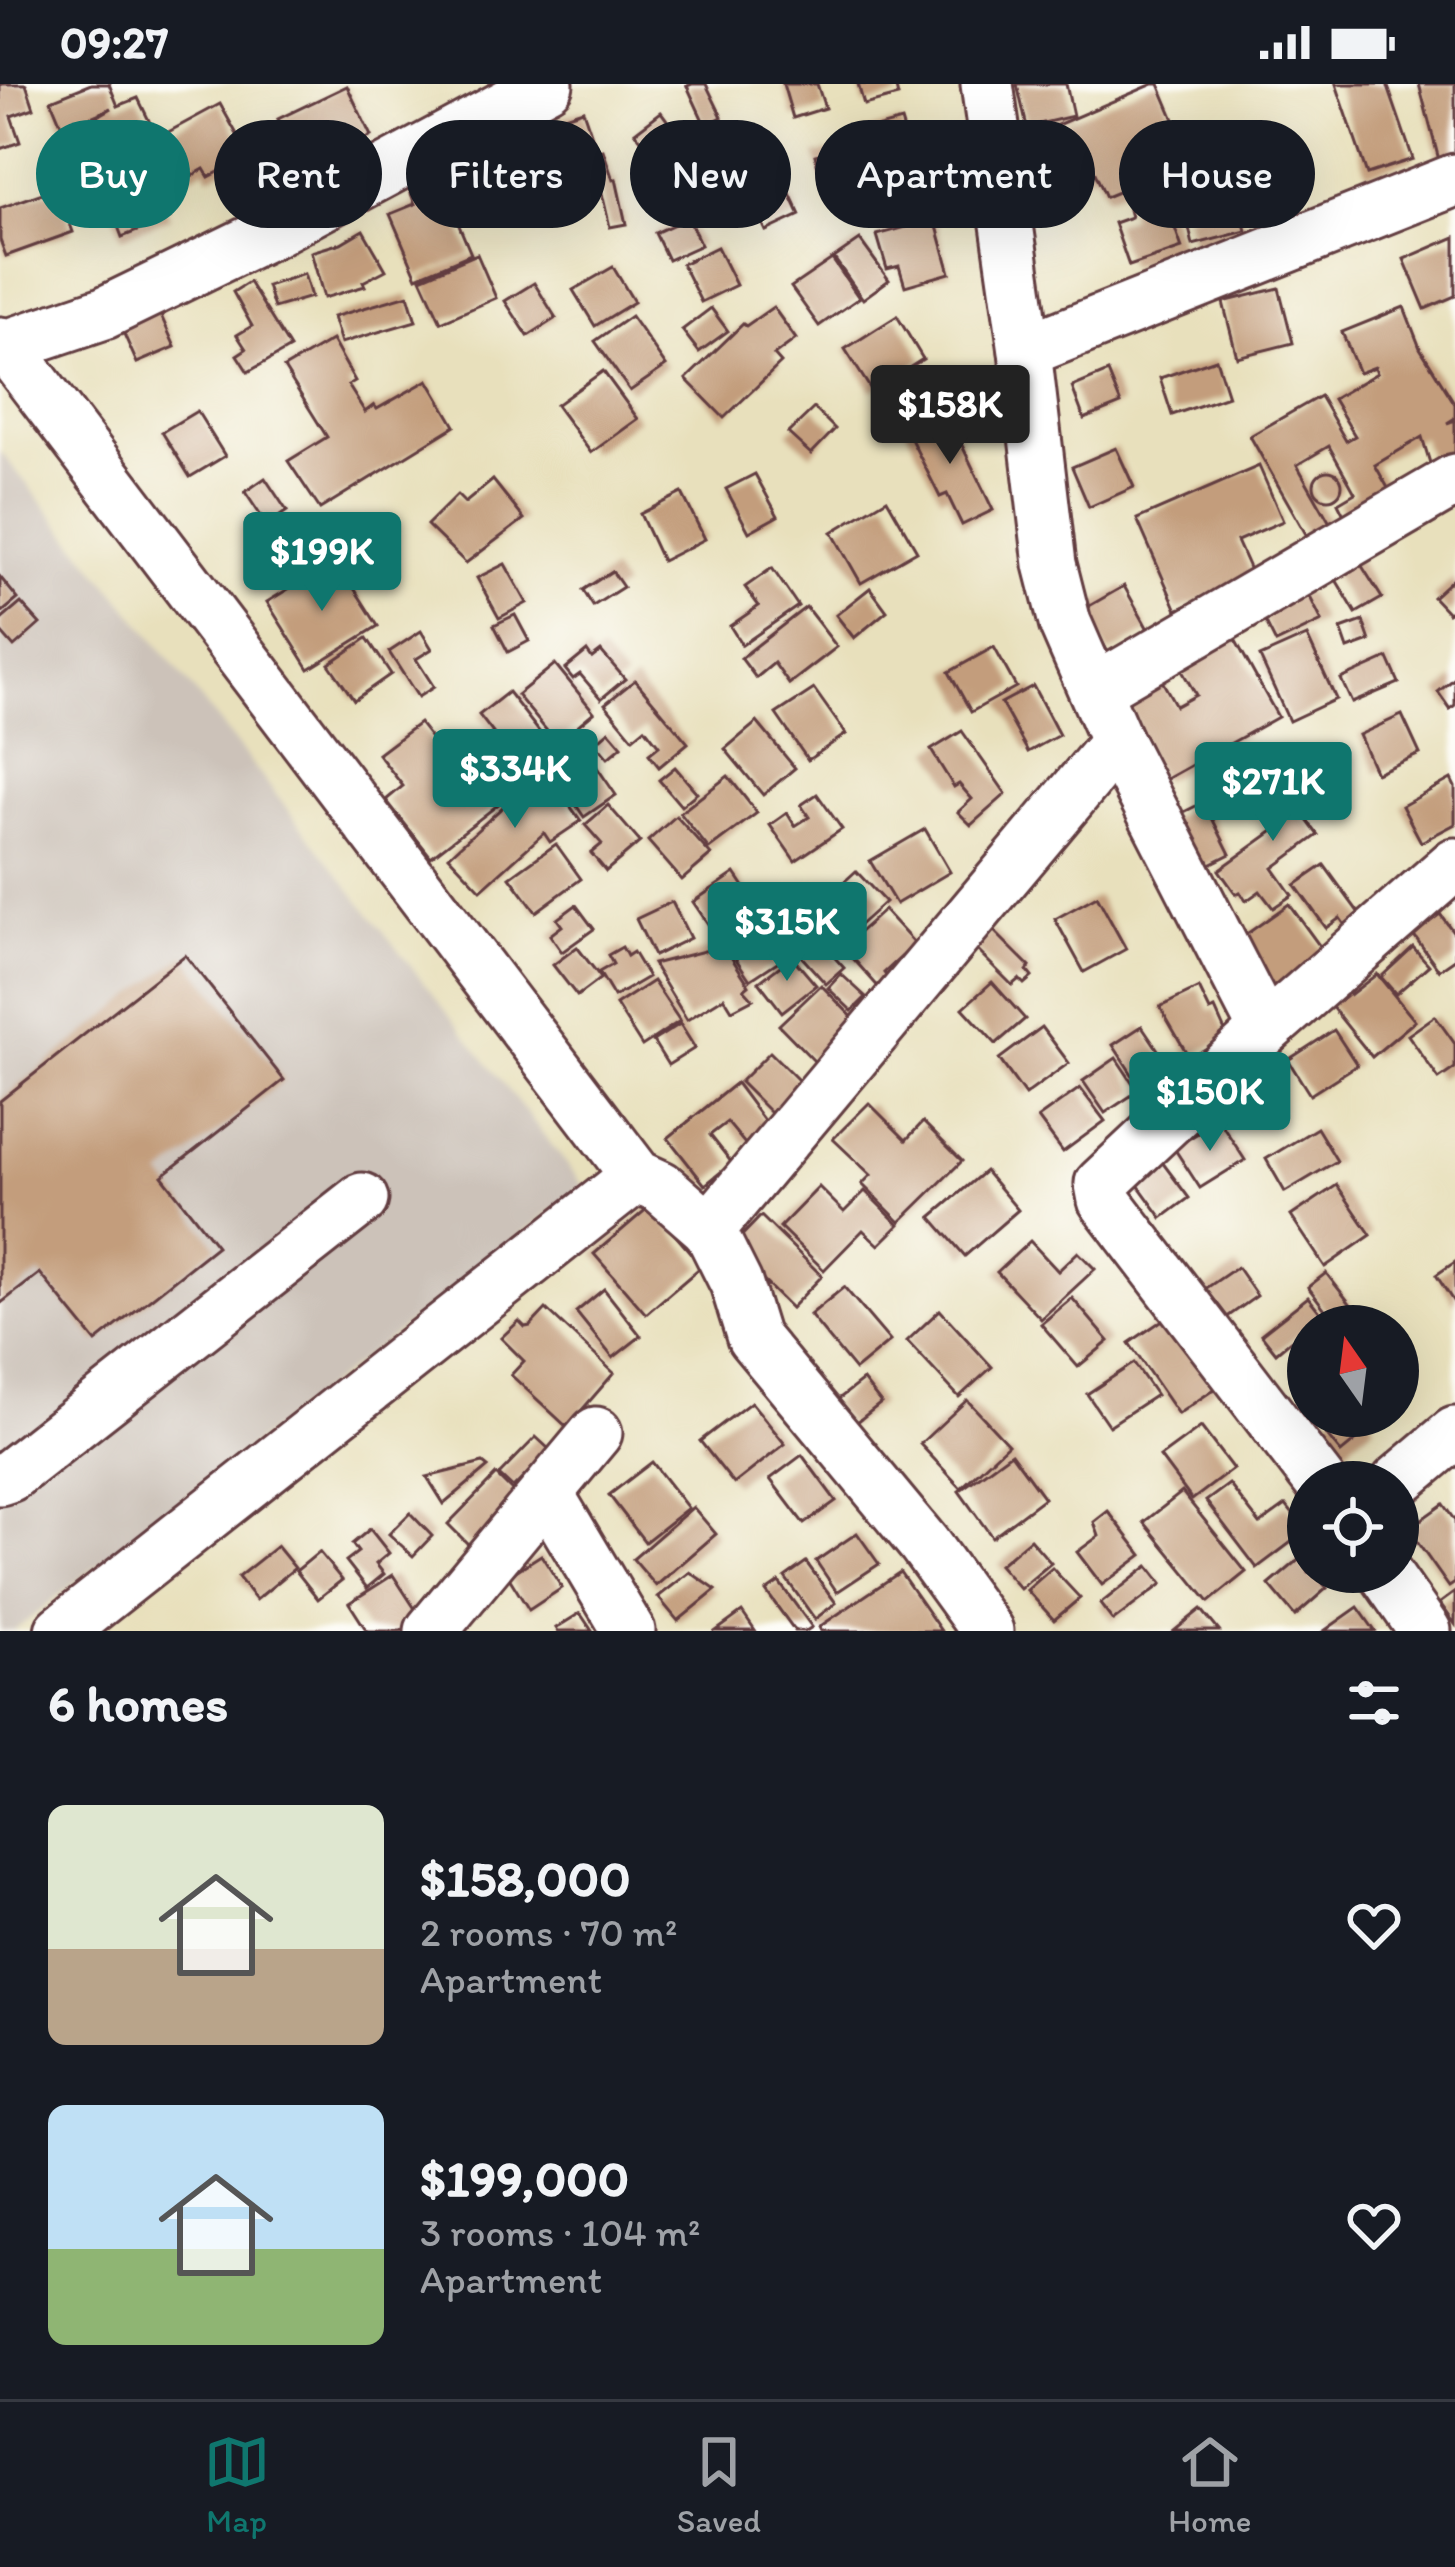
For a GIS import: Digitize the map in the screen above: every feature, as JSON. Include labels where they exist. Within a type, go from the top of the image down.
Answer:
[{"type":"street","points":[[548,84],[254,241],[104,313],[3,344],[637,1176],[661,1187],[709,1229],[736,1283],[753,1338],[923,1544],[987,1631]]},
{"type":"street","points":[[987,84],[1049,564],[1065,623],[1117,742],[1265,1030]]},
{"type":"street","points":[[1025,351],[1455,180]]},
{"type":"street","points":[[1096,690],[1455,480]]},
{"type":"street","points":[[709,1229],[1117,742]]},
{"type":"street","points":[[1304,1461],[1104,1199],[1101,1184],[1265,1030],[1455,864]]},
{"type":"street","points":[[61,1631],[637,1176]]},
{"type":"street","points":[[0,1479],[362,1199]]},
{"type":"street","points":[[431,1631],[596,1433]]},
{"type":"street","points":[[1419,1463],[1455,1433]]},
{"type":"street","points":[[548,1495],[629,1631]]},
{"type":"street","points":[[1399,1593],[1425,1631]]},
{"type":"shaded area","points":[[0,451],[584,1186],[14,1631],[0,1631]]},
{"type":"building","points":[[0,84],[26,84],[34,108],[11,116],[20,142],[0,149]]},
{"type":"building","points":[[91,84],[109,84],[118,106],[138,98],[149,120],[91,120],[112,108],[84,120],[59,120],[51,100]]},
{"type":"building","points":[[706,84],[722,117],[703,120],[687,86]]},
{"type":"building","points":[[783,84],[817,84],[825,108],[793,118]]},
{"type":"building","points":[[858,84],[895,84],[898,96],[864,105]]},
{"type":"building","points":[[1017,84],[1066,84],[1073,116],[1025,120]]},
{"type":"building","points":[[1159,84],[1174,120],[1119,120],[1119,192],[1106,197],[1095,173],[1095,120],[1069,120]]},
{"type":"building","points":[[1336,84],[1387,84],[1413,159],[1367,174]]},
{"type":"building","points":[[1419,84],[1455,84],[1455,154],[1439,160]]},
{"type":"building","points":[[347,86],[363,120],[278,120]]},
{"type":"building","points":[[220,104],[229,120],[214,120],[214,174],[209,177],[204,169],[190,177],[190,120]]},
{"type":"building","points":[[583,110],[586,120],[552,120]]},
{"type":"building","points":[[606,159],[616,179],[626,224],[610,227]]},
{"type":"building","points":[[36,195],[36,228],[72,228],[73,232],[6,256],[0,240],[0,208]]},
{"type":"building","points":[[791,196],[800,215],[791,219]]},
{"type":"building","points":[[406,208],[406,228],[460,228],[471,254],[417,277],[390,214]]},
{"type":"building","points":[[1119,221],[1119,228],[1175,228],[1182,248],[1129,266],[1114,223]]},
{"type":"building","points":[[119,228],[145,228],[122,237]]},
{"type":"building","points":[[693,228],[701,245],[668,260],[655,233]]},
{"type":"building","points":[[902,228],[938,228],[950,273],[905,286],[899,266],[887,269],[877,235]]},
{"type":"building","points":[[1189,228],[1245,228],[1246,231],[1193,245]]},
{"type":"building","points":[[363,230],[386,270],[363,282],[365,286],[324,298],[311,252]]},
{"type":"building","points":[[1455,237],[1455,296],[1425,309],[1404,259]]},
{"type":"building","points":[[860,240],[889,280],[863,299],[834,258]]},
{"type":"building","points":[[717,247],[736,285],[701,302],[682,264]]},
{"type":"building","points":[[477,254],[496,298],[441,322],[421,278]]},
{"type":"building","points":[[832,259],[859,298],[819,326],[791,287]]},
{"type":"building","points":[[613,267],[634,302],[595,326],[573,290]]},
{"type":"building","points":[[304,274],[311,297],[274,308],[267,286]]},
{"type":"building","points":[[249,282],[290,348],[248,372],[237,355],[246,349],[237,335],[252,326],[233,292]]},
{"type":"building","points":[[534,283],[556,318],[528,336],[505,301]]},
{"type":"building","points":[[1279,288],[1293,343],[1237,357],[1223,302]]},
{"type":"building","points":[[408,295],[416,321],[341,343],[333,317]]},
{"type":"building","points":[[773,307],[796,339],[774,355],[781,363],[724,418],[686,379],[743,324]]},
{"type":"building","points":[[1404,307],[1420,348],[1455,404],[1455,418],[1447,423],[1455,420],[1455,454],[1430,463],[1422,437],[1375,465],[1392,495],[1347,521],[1338,503],[1355,493],[1329,446],[1297,465],[1334,530],[1311,543],[1250,436],[1320,396],[1346,441],[1355,436],[1333,399],[1377,373],[1375,367],[1359,373],[1342,332]]},
{"type":"building","points":[[711,308],[728,331],[699,352],[682,330]]},
{"type":"building","points":[[158,309],[175,347],[137,363],[120,325]]},
{"type":"building","points":[[631,316],[666,366],[630,391],[595,341]]},
{"type":"building","points":[[897,316],[923,359],[872,391],[845,349]]},
{"type":"building","points":[[332,340],[355,381],[348,385],[365,412],[428,380],[455,426],[320,509],[288,461],[327,437],[284,368]]},
{"type":"building","points":[[1216,359],[1228,396],[1172,415],[1160,378]]},
{"type":"building","points":[[603,371],[638,419],[591,453],[556,405]]},
{"type":"building","points":[[1108,372],[1121,404],[1084,419],[1072,387]]},
{"type":"building","points":[[814,408],[835,429],[811,454],[788,433]]},
{"type":"building","points":[[945,410],[993,510],[962,525],[947,494],[940,497],[906,429]]},
{"type":"building","points":[[197,411],[225,456],[190,477],[162,432]]},
{"type":"building","points":[[1116,448],[1134,487],[1089,507],[1072,467]]},
{"type":"building","points":[[1259,466],[1283,521],[1237,541],[1253,577],[1177,610],[1137,519]]},
{"type":"building","points":[[1328,471],[1338,475],[1342,485],[1338,495],[1328,499],[1318,495],[1314,485],[1318,475]]},
{"type":"building","points":[[755,474],[778,516],[749,532],[726,489]]},
{"type":"building","points":[[265,478],[287,511],[267,525],[245,492]]},
{"type":"building","points":[[493,480],[524,519],[466,563],[427,525],[457,495],[465,503]]},
{"type":"building","points":[[682,493],[705,539],[662,561],[640,514]]},
{"type":"building","points":[[887,499],[917,551],[861,583],[832,532]]},
{"type":"building","points":[[1357,558],[1382,598],[1356,613],[1332,573]]},
{"type":"building","points":[[336,560],[378,626],[309,669],[267,602]]},
{"type":"building","points":[[505,564],[527,603],[499,618],[477,578]]},
{"type":"building","points":[[772,568],[798,606],[742,645],[730,626],[759,606],[745,587]]},
{"type":"building","points":[[612,571],[623,587],[593,606],[583,590]]},
{"type":"building","points":[[0,577],[18,599],[0,614]]},
{"type":"building","points":[[1455,577],[1455,608],[1448,613],[1433,597]]},
{"type":"building","points":[[1124,586],[1149,631],[1109,654],[1084,609]]},
{"type":"building","points":[[870,588],[887,611],[854,638],[836,615]]},
{"type":"building","points":[[1307,591],[1322,621],[1276,643],[1261,613]]},
{"type":"building","points":[[21,603],[40,624],[14,647],[0,631],[0,621]]},
{"type":"building","points":[[806,607],[837,647],[789,684],[774,663],[756,678],[741,658]]},
{"type":"building","points":[[515,615],[529,641],[508,652],[494,625]]},
{"type":"building","points":[[1363,621],[1370,641],[1348,649],[1341,629]]},
{"type":"building","points":[[421,631],[432,649],[416,659],[434,687],[418,697],[389,652]]},
{"type":"building","points":[[1231,632],[1278,717],[1163,781],[1134,729],[1139,726],[1125,699],[1161,679],[1176,706],[1196,695],[1177,662]]},
{"type":"building","points":[[1307,636],[1336,699],[1289,721],[1260,657]]},
{"type":"building","points":[[367,638],[391,674],[354,700],[329,664]]},
{"type":"building","points":[[994,647],[1016,687],[971,712],[949,672]]},
{"type":"building","points":[[587,651],[592,658],[601,651],[625,679],[601,699],[580,674],[573,679],[565,669]]},
{"type":"building","points":[[1388,658],[1399,683],[1352,703],[1341,679]]},
{"type":"building","points":[[555,664],[594,712],[557,743],[517,695]]},
{"type":"building","points":[[1455,678],[1455,705],[1450,709],[1438,692]]},
{"type":"building","points":[[635,680],[688,743],[659,767],[649,754],[659,746],[645,728],[633,738],[605,704]]},
{"type":"building","points":[[1033,686],[1059,735],[1028,752],[1001,703]]},
{"type":"building","points":[[814,689],[846,734],[808,760],[776,714]]},
{"type":"building","points":[[508,692],[559,757],[431,857],[386,800],[403,786],[378,754],[419,723],[452,765],[493,733],[479,715]]},
{"type":"building","points":[[1402,715],[1420,754],[1376,773],[1359,735]]},
{"type":"building","points":[[757,722],[795,768],[763,795],[725,749]]},
{"type":"building","points":[[609,731],[622,746],[608,758],[595,743]]},
{"type":"building","points":[[962,731],[1006,794],[971,825],[958,812],[972,799],[959,784],[954,787],[931,750]]},
{"type":"building","points":[[592,760],[616,795],[584,817],[560,781]]},
{"type":"building","points":[[675,767],[697,793],[681,806],[659,780]]},
{"type":"building","points":[[1290,768],[1312,810],[1303,815],[1318,835],[1273,868],[1292,895],[1273,908],[1260,891],[1246,901],[1240,892],[1236,894],[1219,870],[1283,824],[1261,784]]},
{"type":"building","points":[[546,773],[581,821],[550,842],[544,833],[481,890],[449,856]]},
{"type":"building","points":[[728,776],[757,813],[709,849],[680,813]]},
{"type":"building","points":[[1451,779],[1455,824],[1421,842],[1402,806]]},
{"type":"building","points":[[817,794],[842,829],[795,861],[770,825],[787,813],[795,826],[809,817],[801,805]]},
{"type":"building","points":[[1204,802],[1230,854],[1190,874],[1164,822]]},
{"type":"building","points":[[608,805],[640,842],[606,871],[591,853],[602,844],[585,825]]},
{"type":"building","points":[[676,816],[711,855],[682,880],[648,841]]},
{"type":"building","points":[[925,829],[950,872],[896,904],[870,861]]},
{"type":"building","points":[[556,844],[581,879],[536,912],[510,877]]},
{"type":"building","points":[[1324,865],[1364,920],[1349,931],[1340,918],[1326,928],[1295,885]]},
{"type":"building","points":[[856,871],[885,902],[837,945],[809,914]]},
{"type":"building","points":[[735,873],[763,915],[721,943],[693,902]]},
{"type":"building","points":[[1097,896],[1126,949],[1084,972],[1055,919]]},
{"type":"building","points":[[672,902],[690,938],[654,956],[636,919]]},
{"type":"building","points":[[1289,904],[1329,959],[1271,1000],[1231,945]]},
{"type":"building","points":[[576,905],[594,929],[562,952],[550,935],[562,926],[557,919]]},
{"type":"building","points":[[884,910],[915,944],[884,973],[891,982],[882,991],[843,947]]},
{"type":"building","points":[[1440,914],[1455,934],[1455,959],[1439,970],[1413,934]]},
{"type":"building","points":[[767,917],[791,953],[750,980],[726,944]]},
{"type":"building","points":[[993,930],[1030,967],[1027,971],[1032,977],[1024,984],[1019,979],[1012,985],[975,948]]},
{"type":"building","points":[[818,939],[844,968],[826,984],[800,955]]},
{"type":"building","points":[[724,946],[753,999],[732,1010],[724,997],[687,1020],[653,964]]},
{"type":"building","points":[[577,947],[601,978],[577,996],[553,965]]},
{"type":"building","points":[[622,947],[627,956],[633,952],[648,977],[614,997],[599,972],[613,964],[608,955]]},
{"type":"building","points":[[1413,947],[1429,965],[1396,994],[1381,977]]},
{"type":"building","points":[[185,955],[284,1080],[162,1176],[217,1246],[96,1342],[40,1273],[0,1304],[0,1101]]},
{"type":"building","points":[[792,957],[816,985],[782,1012],[759,982]]},
{"type":"building","points":[[841,974],[866,997],[852,1011],[828,988]]},
{"type":"building","points":[[1377,974],[1415,1021],[1372,1057],[1323,996],[1340,982],[1350,995]]},
{"type":"building","points":[[653,981],[680,1021],[642,1046],[616,1005]]},
{"type":"building","points":[[992,982],[1025,1019],[996,1044],[963,1008]]},
{"type":"building","points":[[821,985],[857,1022],[815,1062],[779,1025]]},
{"type":"building","points":[[1199,988],[1228,1038],[1189,1057],[1160,1007]]},
{"type":"building","points":[[1435,1016],[1455,1044],[1455,1068],[1439,1079],[1408,1035]]},
{"type":"building","points":[[680,1024],[695,1048],[668,1065],[653,1041]]},
{"type":"building","points":[[1142,1026],[1169,1066],[1139,1085],[1113,1045]]},
{"type":"building","points":[[1042,1027],[1069,1063],[1025,1095],[999,1059]]},
{"type":"building","points":[[1334,1030],[1357,1065],[1310,1095],[1288,1060]]},
{"type":"building","points":[[770,1052],[801,1083],[771,1113],[740,1082]]},
{"type":"building","points":[[1116,1058],[1138,1091],[1105,1113],[1083,1081]]},
{"type":"building","points":[[736,1083],[768,1126],[745,1144],[727,1122],[710,1135],[732,1163],[705,1185],[668,1138]]},
{"type":"building","points":[[1080,1088],[1105,1121],[1063,1152],[1038,1118]]},
{"type":"building","points":[[869,1103],[906,1140],[923,1122],[962,1161],[900,1222],[862,1184],[871,1175],[833,1139]]},
{"type":"building","points":[[1219,1120],[1245,1160],[1200,1188],[1174,1148]]},
{"type":"building","points":[[1317,1128],[1337,1161],[1285,1192],[1266,1159]]},
{"type":"building","points":[[1156,1154],[1189,1198],[1162,1218],[1130,1174]]},
{"type":"building","points":[[985,1171],[1018,1210],[965,1256],[931,1217]]},
{"type":"building","points":[[1337,1185],[1371,1235],[1325,1267],[1291,1216]]},
{"type":"building","points":[[819,1187],[844,1212],[865,1191],[899,1225],[879,1245],[863,1230],[824,1270],[780,1227]]},
{"type":"building","points":[[650,1206],[702,1266],[646,1314],[594,1254]]},
{"type":"building","points":[[761,1216],[822,1276],[791,1308],[730,1248]]},
{"type":"building","points":[[1030,1241],[1058,1271],[1078,1252],[1095,1269],[1041,1319],[997,1272]]},
{"type":"building","points":[[1455,1262],[1455,1304],[1436,1275]]},
{"type":"building","points":[[1237,1267],[1257,1296],[1226,1318],[1205,1289]]},
{"type":"building","points":[[1326,1273],[1351,1305],[1322,1305],[1308,1287]]},
{"type":"building","points":[[844,1287],[890,1341],[855,1370],[810,1315]]},
{"type":"building","points":[[604,1289],[641,1336],[613,1358],[576,1312]]},
{"type":"building","points":[[1072,1298],[1109,1341],[1078,1367],[1041,1324]]},
{"type":"building","points":[[546,1309],[614,1373],[567,1427],[511,1375],[524,1361],[501,1338],[519,1321],[530,1326]]},
{"type":"building","points":[[940,1310],[992,1367],[959,1397],[907,1341]]},
{"type":"building","points":[[1287,1314],[1287,1344],[1276,1353],[1261,1334]]},
{"type":"building","points":[[1167,1317],[1216,1388],[1178,1414],[1129,1343]]},
{"type":"building","points":[[1134,1363],[1156,1395],[1109,1426],[1087,1394]]},
{"type":"building","points":[[863,1380],[881,1403],[851,1427],[832,1404]]},
{"type":"building","points":[[967,1400],[1008,1444],[961,1488],[920,1444]]},
{"type":"building","points":[[751,1402],[785,1444],[734,1484],[700,1441]]},
{"type":"building","points":[[1201,1427],[1233,1469],[1192,1500],[1160,1457]]},
{"type":"building","points":[[536,1437],[550,1450],[513,1488],[499,1475]]},
{"type":"building","points":[[1328,1437],[1360,1437],[1341,1453]]},
{"type":"building","points":[[1011,1453],[1044,1498],[992,1537],[959,1491]]},
{"type":"building","points":[[802,1455],[836,1501],[804,1524],[770,1479]]},
{"type":"building","points":[[652,1462],[688,1508],[645,1542],[609,1495]]},
{"type":"building","points":[[483,1463],[488,1467],[444,1504],[427,1477]]},
{"type":"building","points":[[496,1475],[521,1500],[473,1549],[448,1524]]},
{"type":"building","points":[[1229,1484],[1260,1524],[1286,1505],[1287,1545],[1257,1568],[1206,1501]]},
{"type":"building","points":[[1182,1492],[1246,1572],[1209,1602],[1144,1522]]},
{"type":"building","points":[[1443,1504],[1455,1521],[1455,1583],[1449,1587],[1419,1545],[1419,1521]]},
{"type":"building","points":[[693,1507],[716,1534],[656,1586],[633,1559]]},
{"type":"building","points":[[1108,1511],[1142,1555],[1102,1585],[1077,1552],[1099,1536],[1094,1522]]},
{"type":"building","points":[[410,1513],[432,1536],[413,1556],[389,1534]]},
{"type":"building","points":[[370,1529],[389,1553],[376,1564],[384,1574],[367,1588],[346,1561],[358,1552],[352,1544]]},
{"type":"building","points":[[857,1533],[879,1564],[837,1592],[816,1561]]},
{"type":"building","points":[[1030,1539],[1051,1563],[1020,1589],[999,1565]]},
{"type":"building","points":[[277,1546],[295,1568],[256,1600],[238,1577]]},
{"type":"building","points":[[319,1552],[342,1580],[318,1599],[296,1571]]},
{"type":"building","points":[[541,1555],[562,1588],[529,1610],[508,1576]]},
{"type":"building","points":[[806,1562],[836,1603],[815,1619],[785,1577]]},
{"type":"building","points":[[1148,1566],[1162,1584],[1113,1621],[1100,1604]]},
{"type":"building","points":[[1052,1568],[1080,1598],[1054,1620],[1027,1590]]},
{"type":"building","points":[[1287,1570],[1287,1593],[1321,1593],[1295,1616],[1269,1585]]},
{"type":"building","points":[[690,1572],[716,1590],[678,1621],[658,1597]]},
{"type":"building","points":[[900,1572],[941,1631],[821,1631],[819,1627]]},
{"type":"building","points":[[393,1575],[421,1618],[401,1631],[367,1631],[349,1603]]},
{"type":"building","points":[[779,1582],[812,1627],[806,1631],[795,1631],[766,1591]]},
{"type":"building","points":[[1455,1592],[1455,1624],[1440,1603]]},
{"type":"building","points":[[1358,1607],[1375,1631],[1324,1631]]},
{"type":"building","points":[[1201,1609],[1219,1631],[1174,1631]]},
{"type":"building","points":[[742,1612],[755,1631],[716,1631]]},
{"type":"building","points":[[580,1613],[592,1631],[558,1631],[556,1628]]}]
